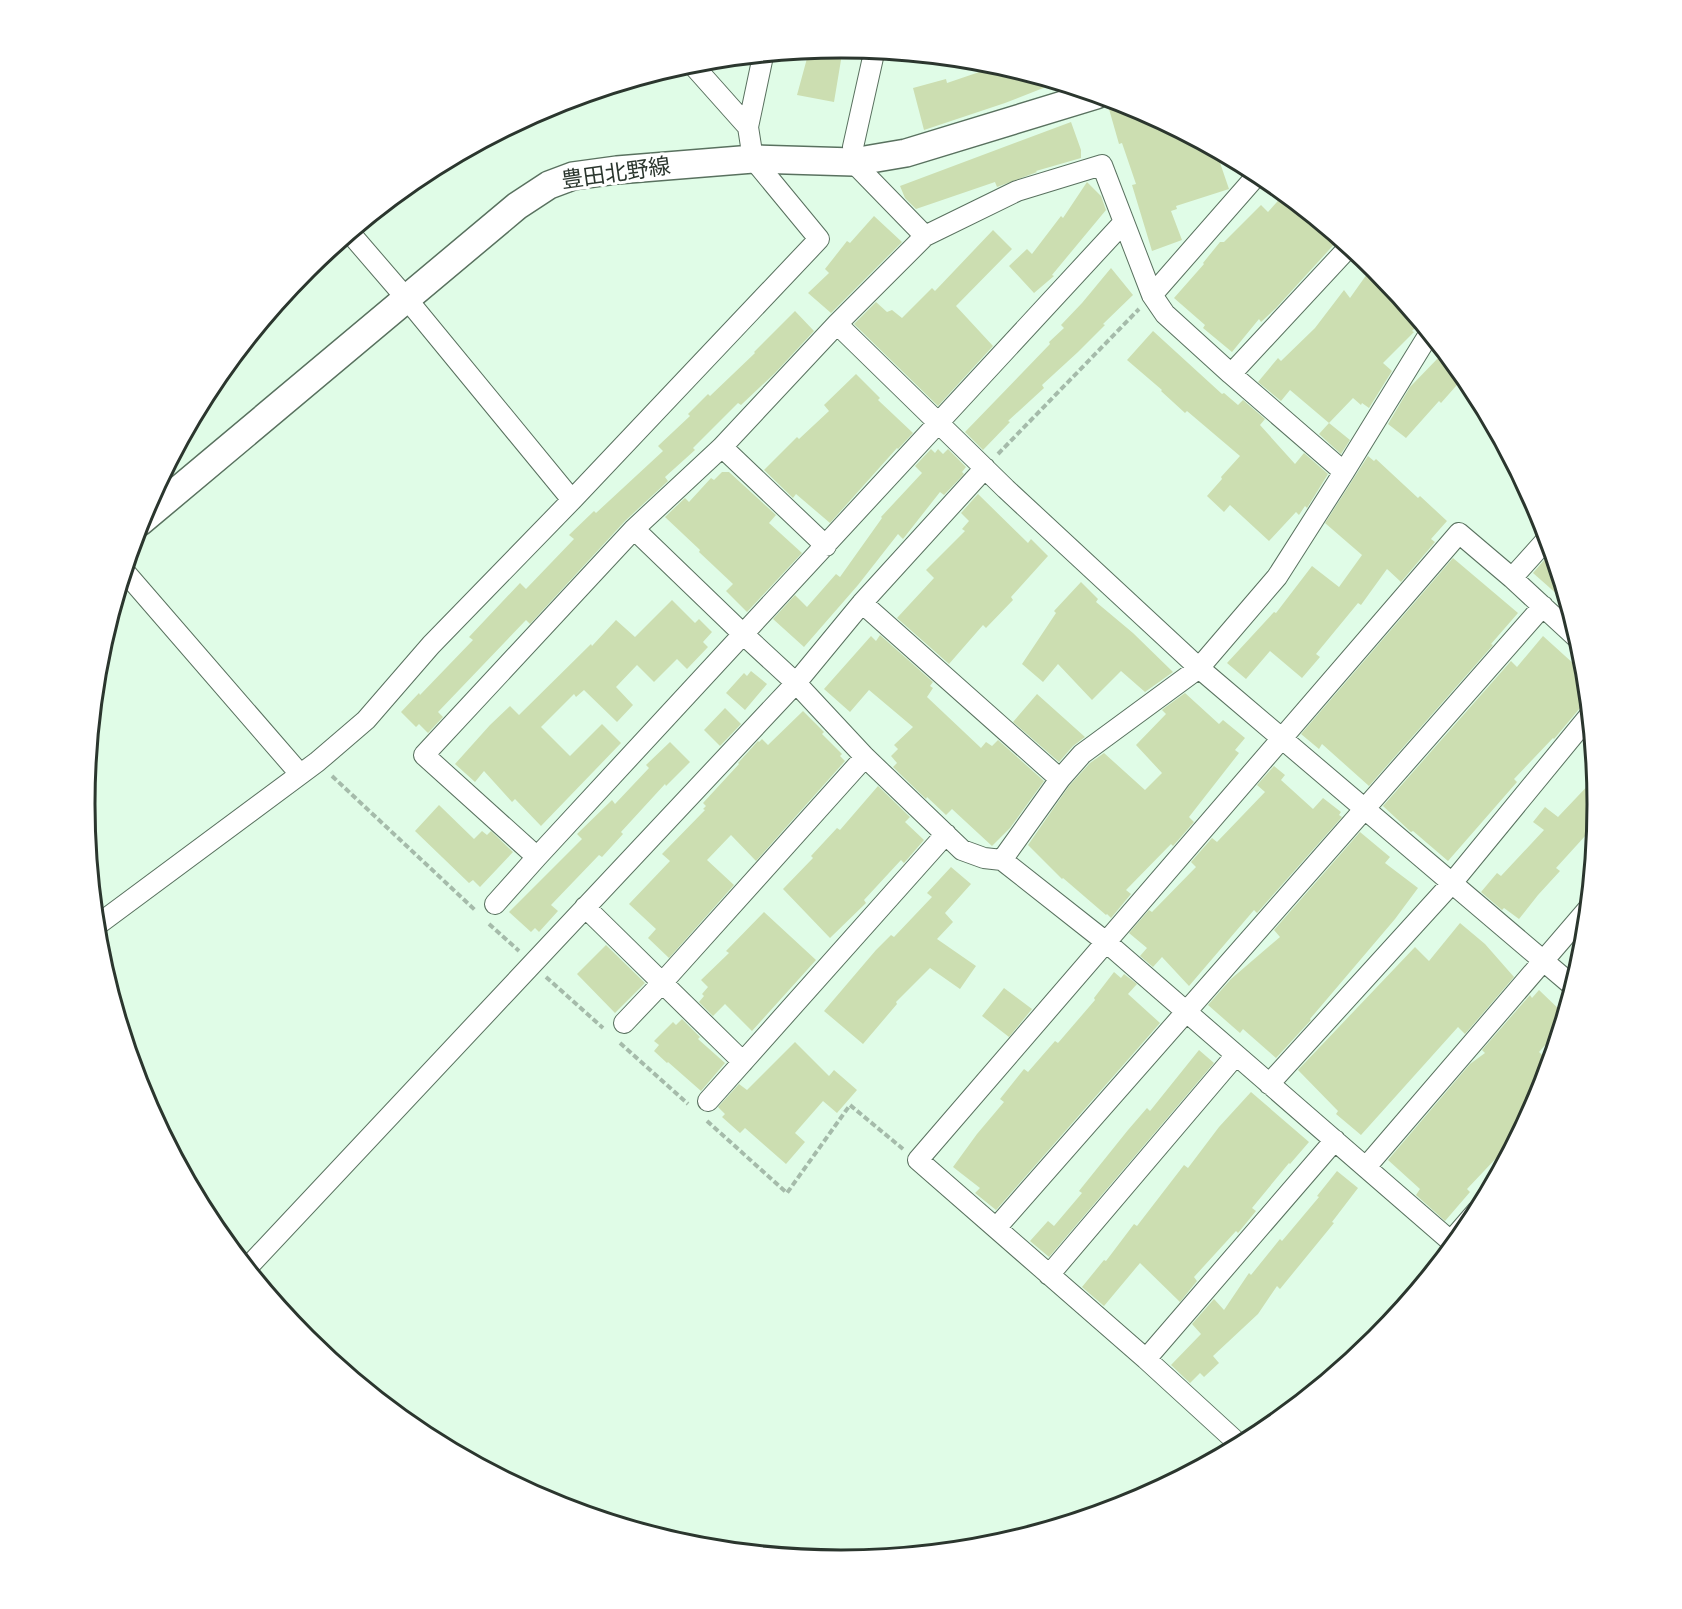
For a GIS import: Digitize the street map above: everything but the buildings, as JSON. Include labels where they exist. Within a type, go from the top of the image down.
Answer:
[{"type":"main road","name":"豊田北野線","points":[[157,507],[406,297],[517,206],[549,185],[573,176],[617,170],[753,159],[906,153],[1083,99]]},
{"type":"street","points":[[873,59],[853,155],[925,236]]},
{"type":"street","points":[[104,920],[317,762],[366,720],[431,645],[819,239],[753,159],[748,127],[762,63]]},
{"type":"street","points":[[699,72],[748,127]]},
{"type":"street","points":[[537,857],[424,755],[634,529],[722,447],[837,324],[925,236],[1017,191],[1102,165],[1152,296],[1165,314],[1344,472]]},
{"type":"street","points":[[1152,296],[1248,180]]},
{"type":"street","points":[[495,904],[1124,222]]},
{"type":"street","points":[[355,239],[406,297],[572,500]]},
{"type":"street","points":[[1231,374],[1343,253]]},
{"type":"street","points":[[837,324],[985,468],[1199,668],[1566,980]]},
{"type":"street","points":[[1002,860],[1060,779],[1082,754],[1199,668],[1277,577],[1424,340]]},
{"type":"street","points":[[722,447],[826,546]]},
{"type":"street","points":[[252,1263],[796,683],[862,603],[985,468]]},
{"type":"street","points":[[634,529],[796,683],[865,757],[962,850],[984,858],[1002,860],[1106,942],[1448,1238]]},
{"type":"street","points":[[1233,1439],[1146,1359],[918,1160],[1459,533],[1566,627]]},
{"type":"street","points":[[1512,578],[1540,546]]},
{"type":"street","points":[[131,578],[300,774]]},
{"type":"street","points":[[862,603],[1060,779]]},
{"type":"street","points":[[996,1228],[1543,606]]},
{"type":"street","points":[[1269,1084],[1452,882],[1582,724]]},
{"type":"street","points":[[624,1023],[663,983],[865,757]]},
{"type":"street","points":[[702,1110],[946,834]]},
{"type":"street","points":[[585,907],[743,1062]]},
{"type":"street","points":[[1366,1167],[1578,921]]},
{"type":"street","points":[[1049,1275],[1236,1055]]},
{"type":"street","points":[[1146,1359],[1335,1140]]},
{"type":"path","points":[[985,468],[1152,296]]},
{"type":"path","points":[[317,762],[533,964]]},
{"type":"path","points":[[670,1088],[702,1110],[787,1192],[850,1106],[918,1160]]}]
